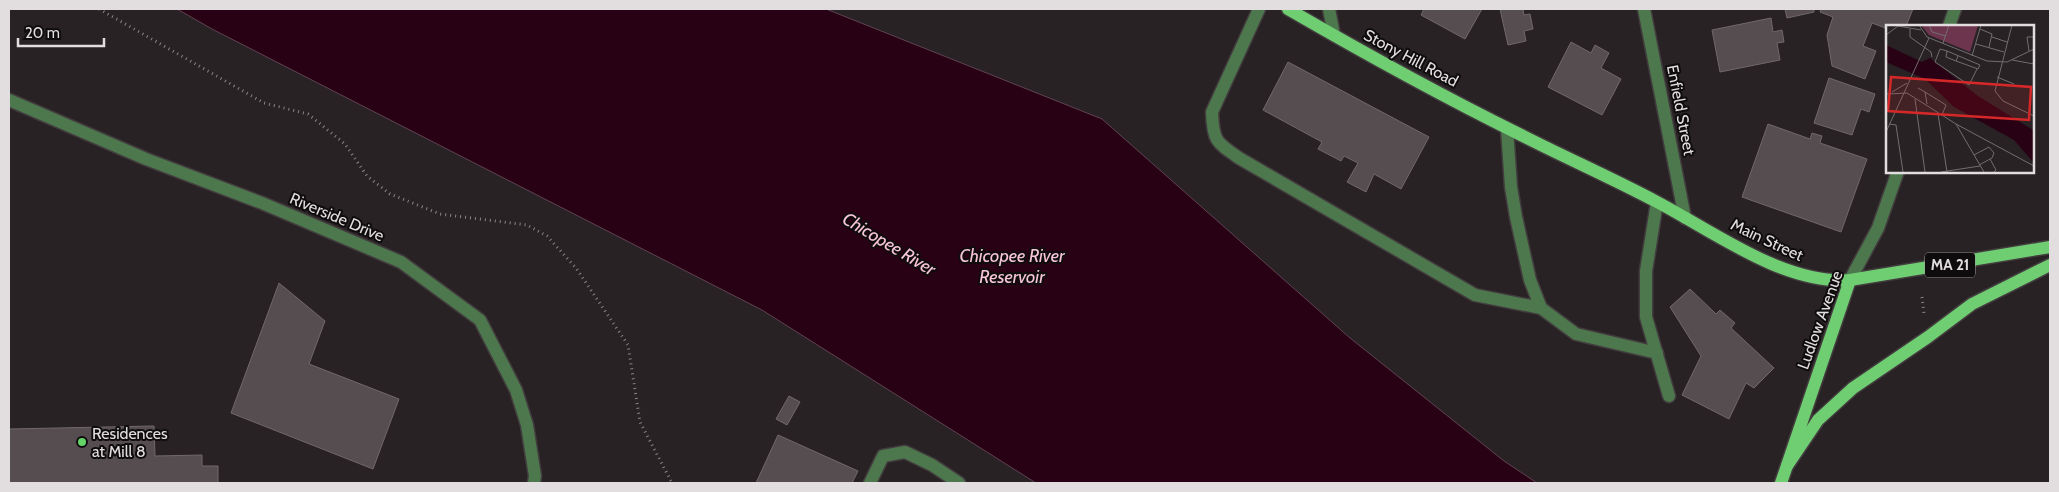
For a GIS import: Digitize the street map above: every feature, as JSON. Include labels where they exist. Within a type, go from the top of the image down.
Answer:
[{"type":"main road","name":"Stony Hill Road","points":[[1288,9],[1520,135]]},
{"type":"main road","name":"Main Street","points":[[1520,135],[1657,202],[1770,264],[1815,279],[1850,280],[2050,248]]},
{"type":"main road","points":[[1787,466],[1818,420],[1853,388],[1928,337],[1972,304],[2050,265]]},
{"type":"main road","name":"Ludlow Avenue","points":[[1781,483],[1850,280]]},
{"type":"street","points":[[1259,9],[1212,112],[1213,129],[1218,144],[1475,295],[1541,308],[1576,334],[1657,353]]},
{"type":"street","points":[[1329,9],[1334,35]]},
{"type":"street","name":"Enfield Street","points":[[1644,9],[1685,218]]},
{"type":"street","points":[[1949,25],[1955,9]]},
{"type":"street","name":"Riverside Drive","points":[[9,100],[146,159],[262,203],[400,262],[480,320],[516,390],[527,425],[535,476],[534,483]]},
{"type":"street","points":[[1507,129],[1511,186],[1516,218],[1530,280],[1541,308]]},
{"type":"street","name":"Ludlow Avenue","points":[[1850,280],[1878,228],[1898,172]]},
{"type":"street","points":[[1657,202],[1646,271],[1646,317],[1670,396]]},
{"type":"street","points":[[870,483],[883,456],[905,452],[932,465],[958,483]]},
{"type":"path","points":[[98,9],[264,103],[308,114],[345,144],[367,176],[390,194],[440,214],[528,224],[546,236],[576,268],[628,346],[640,422],[672,483]]},
{"type":"path","points":[[1922,297],[1925,321]]},
{"type":"water","name":"Chicopee River Reservoir","points":[[177,9],[826,9],[1102,119],[1350,338],[1504,461],[1537,483],[1036,483],[762,310],[212,29]]},
{"type":"building","points":[[1424,9],[1482,9],[1465,39],[1421,15]]},
{"type":"building","points":[[1500,9],[1526,9],[1523,10],[1524,15],[1530,14],[1533,29],[1524,31],[1526,41],[1508,45]]},
{"type":"building","points":[[1785,9],[1814,9],[1814,12],[1787,18]]},
{"type":"building","points":[[1821,9],[1913,9],[1906,25],[1886,25],[1886,28],[1872,23],[1863,46],[1876,51],[1865,79],[1832,66],[1827,35],[1833,17],[1820,12]]},
{"type":"building","points":[[1771,18],[1773,32],[1782,30],[1784,42],[1777,43],[1780,60],[1720,72],[1712,30]]},
{"type":"building","points":[[1571,42],[1591,53],[1595,45],[1609,53],[1601,68],[1621,79],[1602,115],[1548,87]]},
{"type":"building","points":[[1288,62],[1429,137],[1401,189],[1374,174],[1366,192],[1347,182],[1358,163],[1344,156],[1341,161],[1318,149],[1322,142],[1263,110]]},
{"type":"building","points":[[1829,78],[1875,94],[1869,112],[1861,109],[1852,135],[1814,123]]},
{"type":"building","points":[[1768,124],[1810,139],[1812,133],[1822,136],[1820,143],[1867,159],[1841,232],[1742,197]]},
{"type":"building","points":[[279,283],[325,321],[309,364],[399,399],[373,469],[231,413]]},
{"type":"building","points":[[1690,289],[1716,314],[1720,310],[1735,323],[1731,328],[1774,368],[1754,388],[1746,383],[1729,419],[1682,395],[1701,356],[1670,307]]},
{"type":"building","points":[[789,396],[800,402],[787,425],[776,419]]},
{"type":"building","name":"Residences at Mill 8","points":[[154,426],[155,456],[202,455],[202,466],[218,466],[218,483],[9,483],[9,429]]},
{"type":"building","points":[[778,435],[858,471],[852,483],[756,483]]},
{"type":"place","name":"Residences at Mill 8","points":[[82,442]]},
{"type":"water label","name":"Chicopee River","points":[[889,244]]}]
